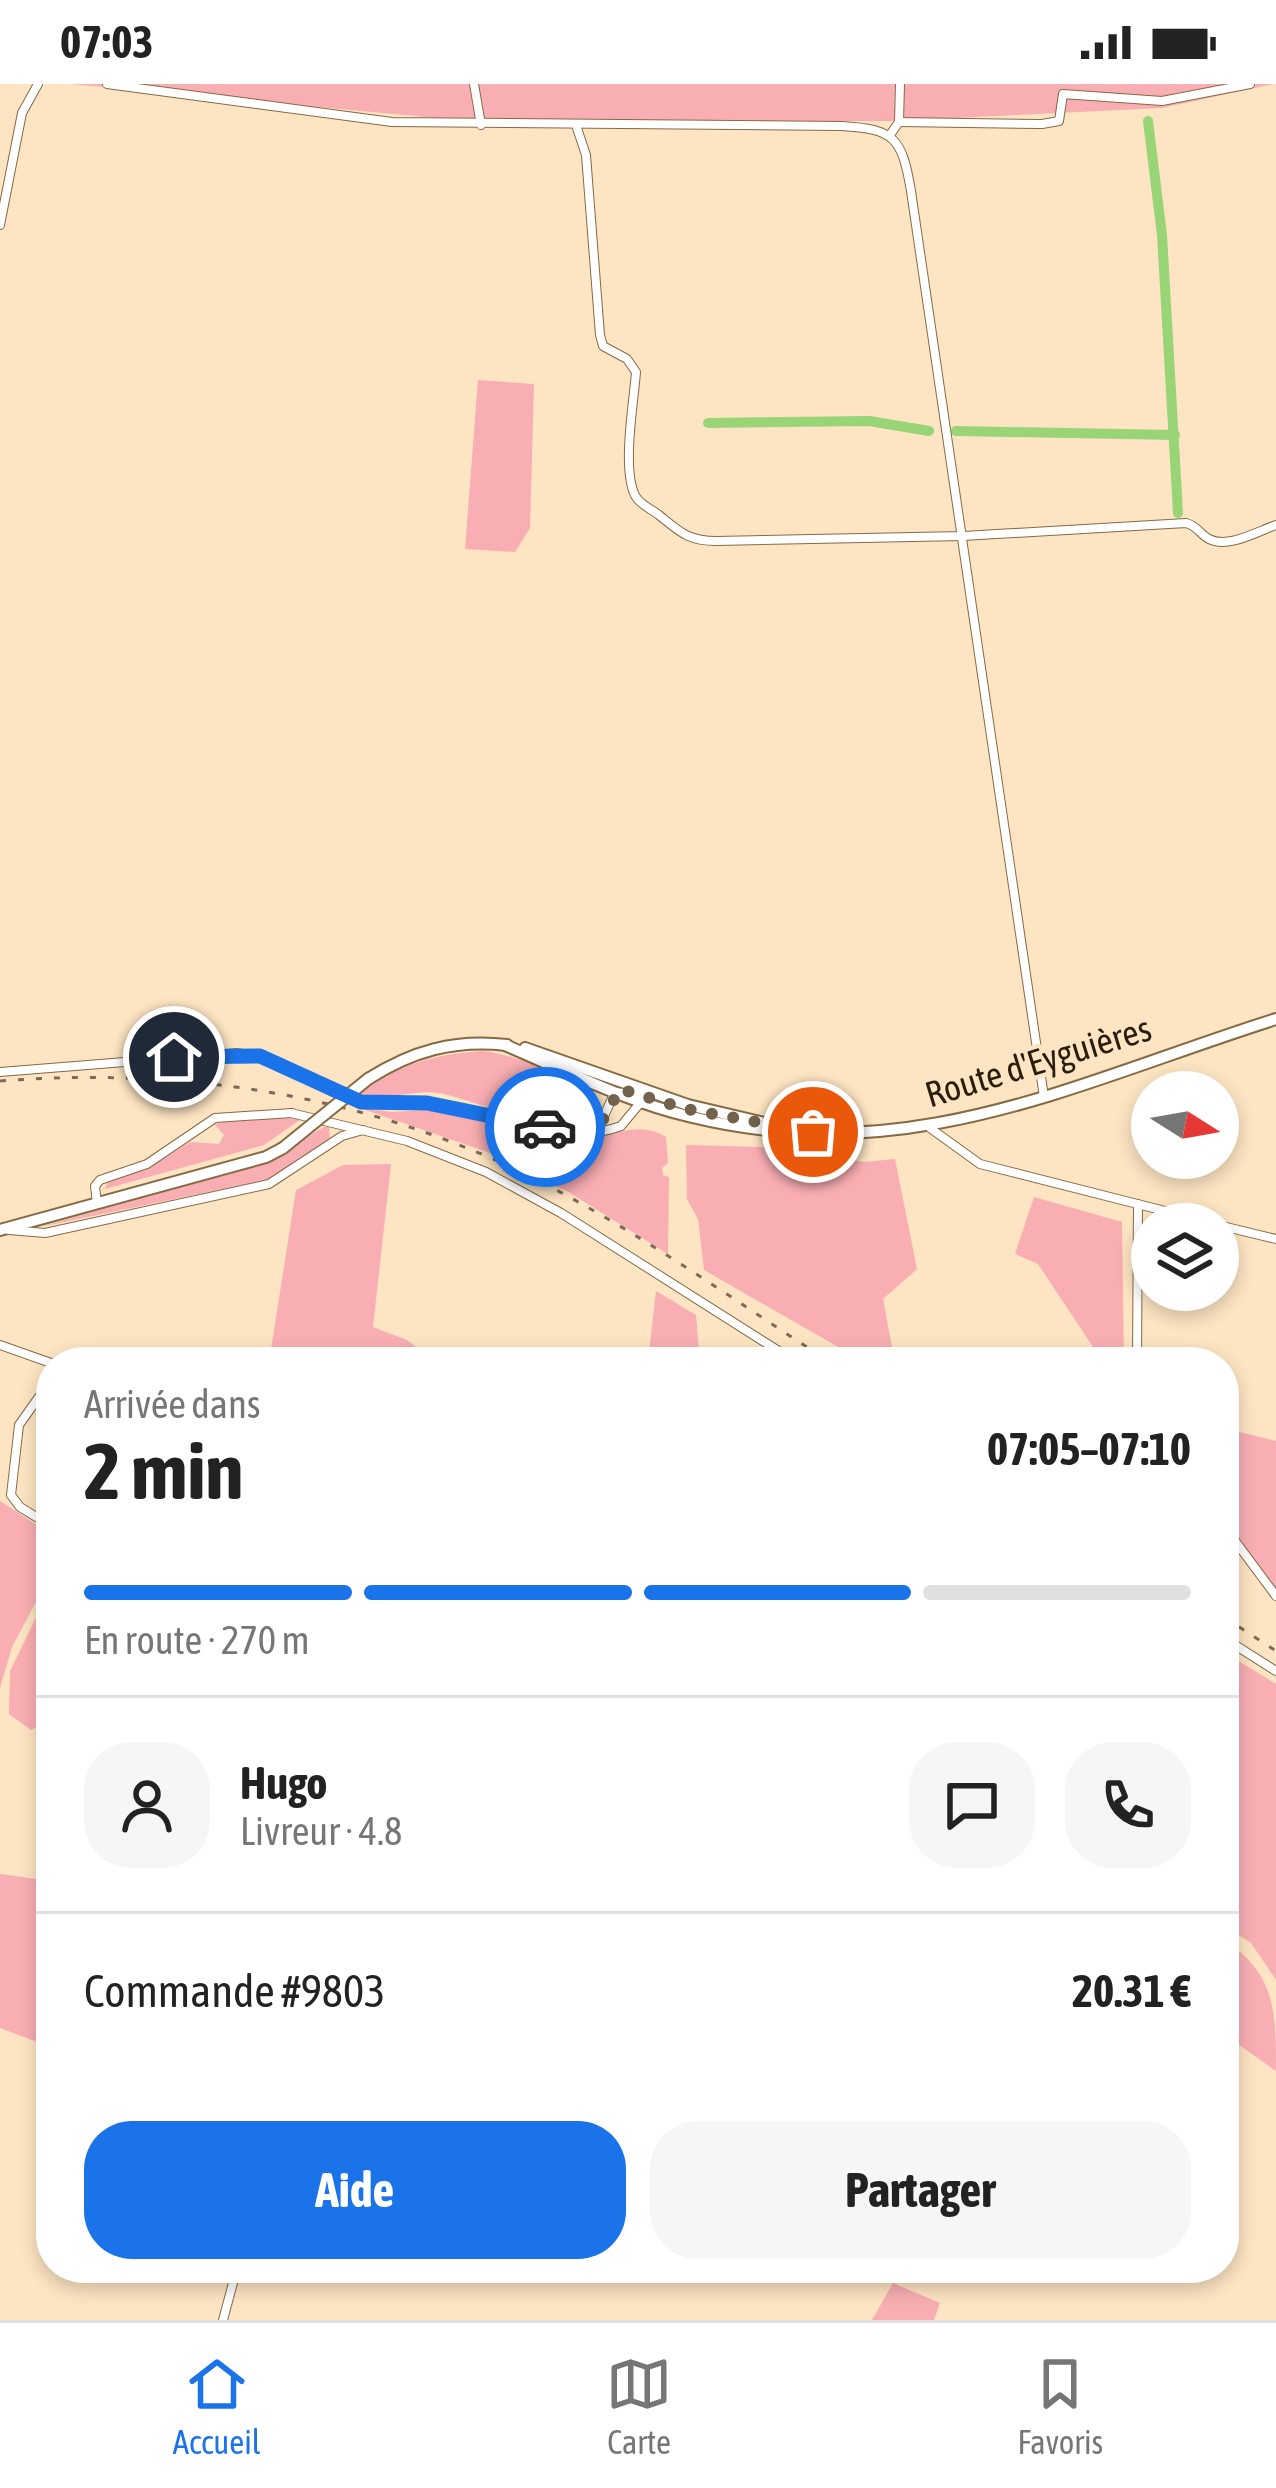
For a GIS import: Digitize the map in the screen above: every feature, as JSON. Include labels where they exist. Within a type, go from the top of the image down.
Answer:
[{"type":"main road","name":"Route d'Eyguières","points":[[97,1204],[266,1157],[368,1079],[419,1052],[477,1042],[533,1049],[641,1102],[730,1126],[871,1134],[930,1128],[1044,1097],[1276,1018]]},
{"type":"main road","name":"Route d'Eyguières","points":[[621,1090],[813,1132]]},
{"type":"main road","points":[[1,1230],[97,1204]]},
{"type":"street","points":[[0,224],[22,113],[38,84]]},
{"type":"street","points":[[107,84],[392,122],[841,126],[890,135],[905,158],[911,190],[1044,1097]]},
{"type":"street","points":[[474,84],[481,125]]},
{"type":"street","points":[[890,135],[899,122],[900,84]]},
{"type":"street","points":[[899,122],[1042,124],[1059,122],[1064,94],[1162,100],[1250,84]]},
{"type":"street","points":[[576,125],[586,155],[599,335],[603,346],[627,359],[636,372],[631,409],[632,487],[638,501],[675,532],[694,541],[963,536],[1186,523],[1209,539],[1226,542],[1276,525]]},
{"type":"street","points":[[0,1072],[237,1053],[275,1062],[330,1092],[361,1102],[427,1103],[529,1125],[597,1130],[623,1124],[641,1102]]},
{"type":"street","points":[[621,1090],[623,1124]]},
{"type":"street","points":[[597,1130],[621,1090]]},
{"type":"street","points":[[97,1204],[95,1186],[100,1180],[146,1164],[215,1118],[318,1114],[427,1148],[524,1191],[772,1347]]},
{"type":"street","points":[[930,1128],[980,1164],[1134,1203]]},
{"type":"street","points":[[1,1230],[45,1233],[269,1184],[342,1136],[365,1129]]},
{"type":"street","points":[[1239,1230],[1276,1239]]},
{"type":"street","points":[[1138,1311],[1138,1347]]},
{"type":"street","points":[[0,1345],[36,1358]]},
{"type":"street","points":[[36,1402],[20,1425],[11,1495],[36,1517]]},
{"type":"street","points":[[1239,1546],[1276,1595]]},
{"type":"street","points":[[1239,1648],[1276,1671]]},
{"type":"street","points":[[223,2320],[233,2283]]},
{"type":"shaded area","points":[[72,84],[1273,84],[1162,108],[890,121],[469,121]]},
{"type":"shaded area","points":[[478,380],[534,384],[530,528],[515,552],[465,549]]},
{"type":"shaded area","points":[[483,1051],[533,1064],[569,1081],[593,1104],[597,1118],[584,1123],[545,1122],[433,1092],[360,1094],[418,1062]]},
{"type":"shaded area","points":[[357,1107],[391,1112],[446,1109],[507,1125],[511,1134],[489,1136],[509,1146],[516,1127],[573,1138],[632,1129],[666,1137],[668,1163],[662,1168],[669,1177],[668,1254],[570,1193],[493,1154]]},
{"type":"shaded area","points":[[300,1120],[264,1145],[105,1189],[108,1181],[149,1168],[190,1142],[219,1144],[224,1135],[215,1125],[219,1122]]},
{"type":"shaded area","points":[[329,1127],[330,1140],[285,1173],[40,1227],[253,1167]]},
{"type":"shaded area","points":[[686,1145],[763,1147],[863,1162],[895,1159],[917,1269],[883,1299],[892,1347],[838,1347],[704,1270],[698,1219],[687,1199]]},
{"type":"shaded area","points":[[391,1164],[373,1327],[416,1347],[271,1347],[296,1190],[343,1165]]},
{"type":"shaded area","points":[[1034,1197],[1122,1222],[1124,1347],[1093,1347],[1038,1264],[1015,1254]]},
{"type":"shaded area","points":[[656,1291],[696,1315],[699,1347],[650,1347]]},
{"type":"shaded area","points":[[1239,1432],[1276,1441],[1276,1588],[1239,1539]]},
{"type":"shaded area","points":[[0,1501],[36,1524],[36,1602],[12,1647],[0,1688]]},
{"type":"shaded area","points":[[36,1618],[36,1727],[31,1730],[9,1714],[10,1671]]},
{"type":"shaded area","points":[[1239,1661],[1276,1684],[1276,1980],[1251,1943],[1239,1935]]},
{"type":"shaded area","points":[[0,1874],[36,1879],[36,2042],[0,2028]]},
{"type":"shaded area","points":[[1239,1951],[1254,1966],[1270,1996],[1276,2071],[1239,2045]]},
{"type":"shaded area","points":[[893,2283],[940,2303],[934,2320],[872,2320]]},
{"type":"waterway","points":[[1148,121],[1162,235],[1178,513]]},
{"type":"waterway","points":[[708,423],[869,421],[929,431]]},
{"type":"waterway","points":[[956,431],[1175,435]]},
{"type":"railway","points":[[0,1081],[126,1078],[251,1089],[374,1116],[434,1135],[581,1203],[807,1347]]},
{"type":"railway","points":[[1239,1627],[1276,1651]]},
{"type":"way so far","points":[[545,1127],[597,1130],[620,1089],[686,1109],[813,1132]]},
{"type":"route","points":[[174,1057],[260,1056],[330,1092],[361,1102],[379,1106],[427,1103],[545,1127]]}]
